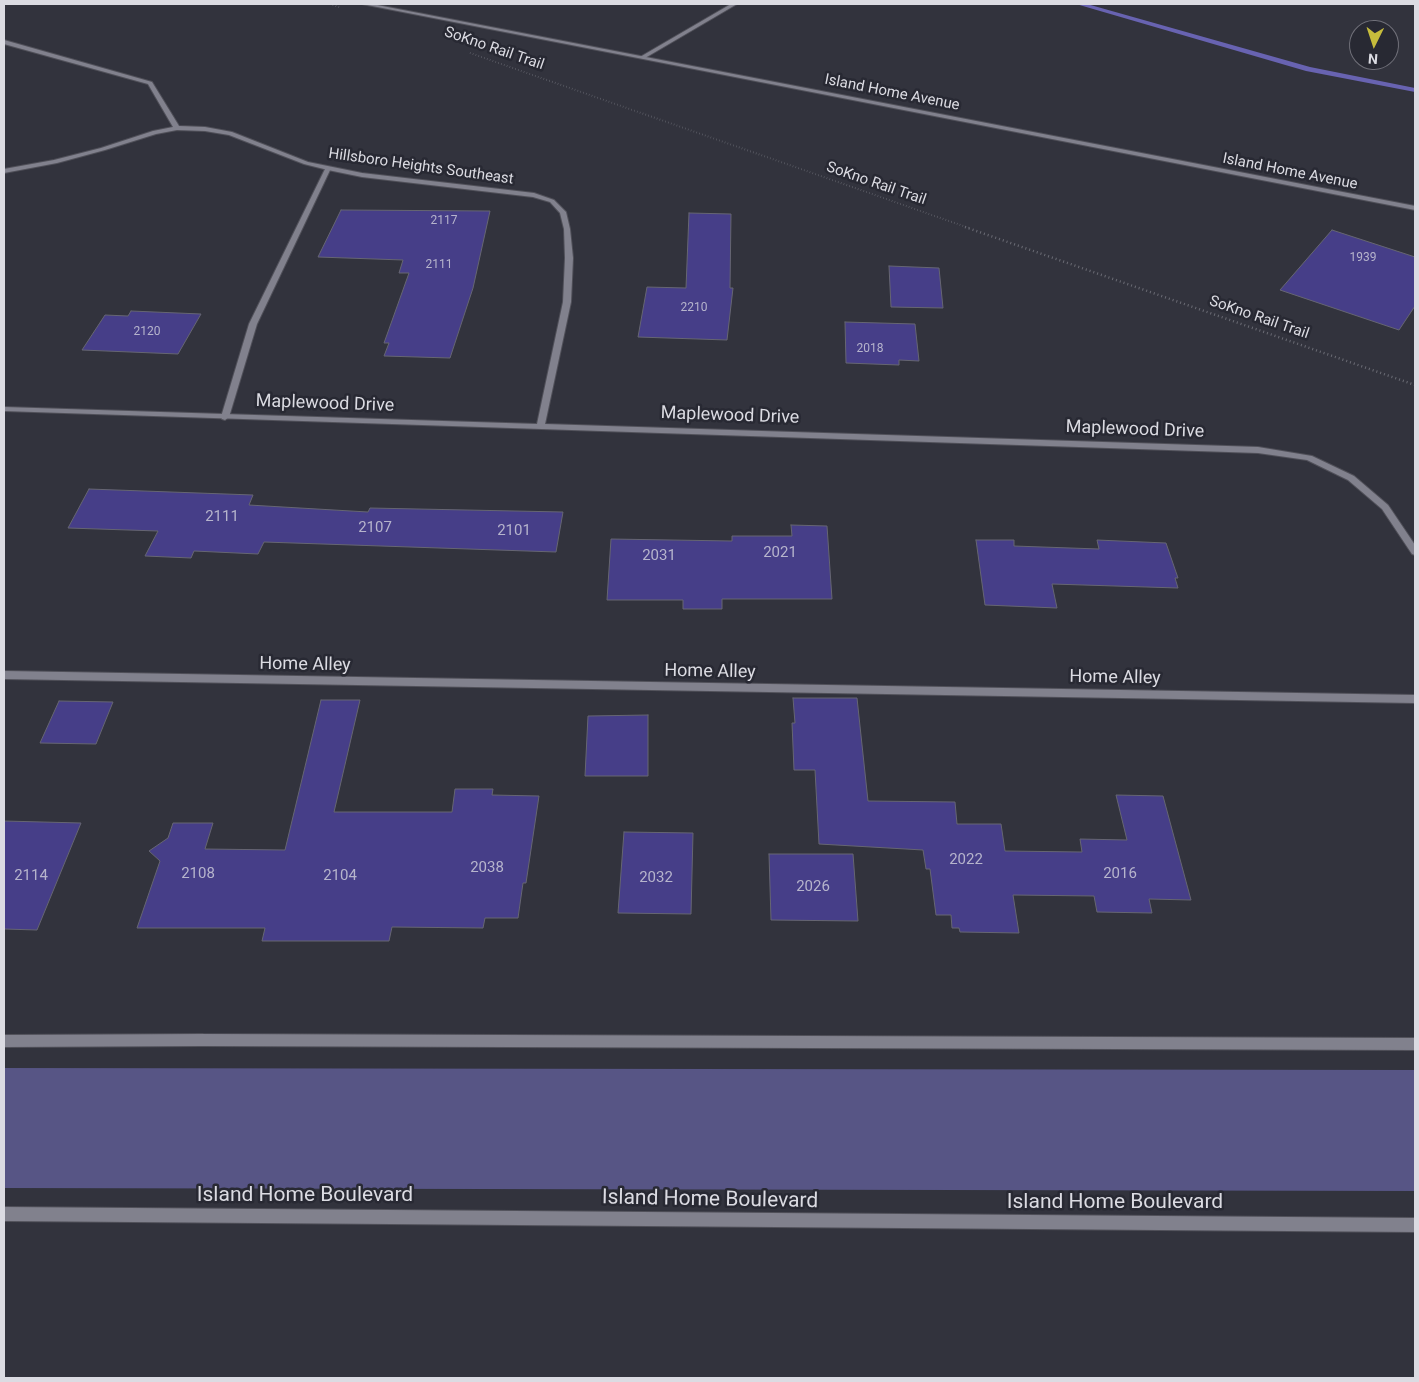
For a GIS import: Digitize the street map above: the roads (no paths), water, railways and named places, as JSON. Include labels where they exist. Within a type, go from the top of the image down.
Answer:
[{"type":"street","name":"Island Home Avenue","points":[[365,4],[643,56],[1415,208]]},
{"type":"street","points":[[643,56],[734,4]]},
{"type":"street","points":[[4,42],[150,82],[177,128]]},
{"type":"street","name":"Hillsboro Heights Southeast","points":[[4,171],[55,162],[156,132],[177,128],[205,129],[230,133],[306,163],[328,168],[362,175],[534,195],[552,201],[563,212],[569,258],[567,302],[541,426]]},
{"type":"street","points":[[226,417],[253,324],[328,168]]},
{"type":"street","name":"Maplewood Drive","points":[[4,409],[1258,450],[1309,458],[1351,478],[1385,506],[1415,552]]},
{"type":"street","name":"Home Alley","points":[[4,675],[1415,699]]},
{"type":"street","points":[[4,1041],[1415,1044]]},
{"type":"street","name":"Island Home Boulevard","points":[[4,1214],[1415,1225]]},
{"type":"waterway","points":[[1080,4],[1309,69],[1415,90]]}]
